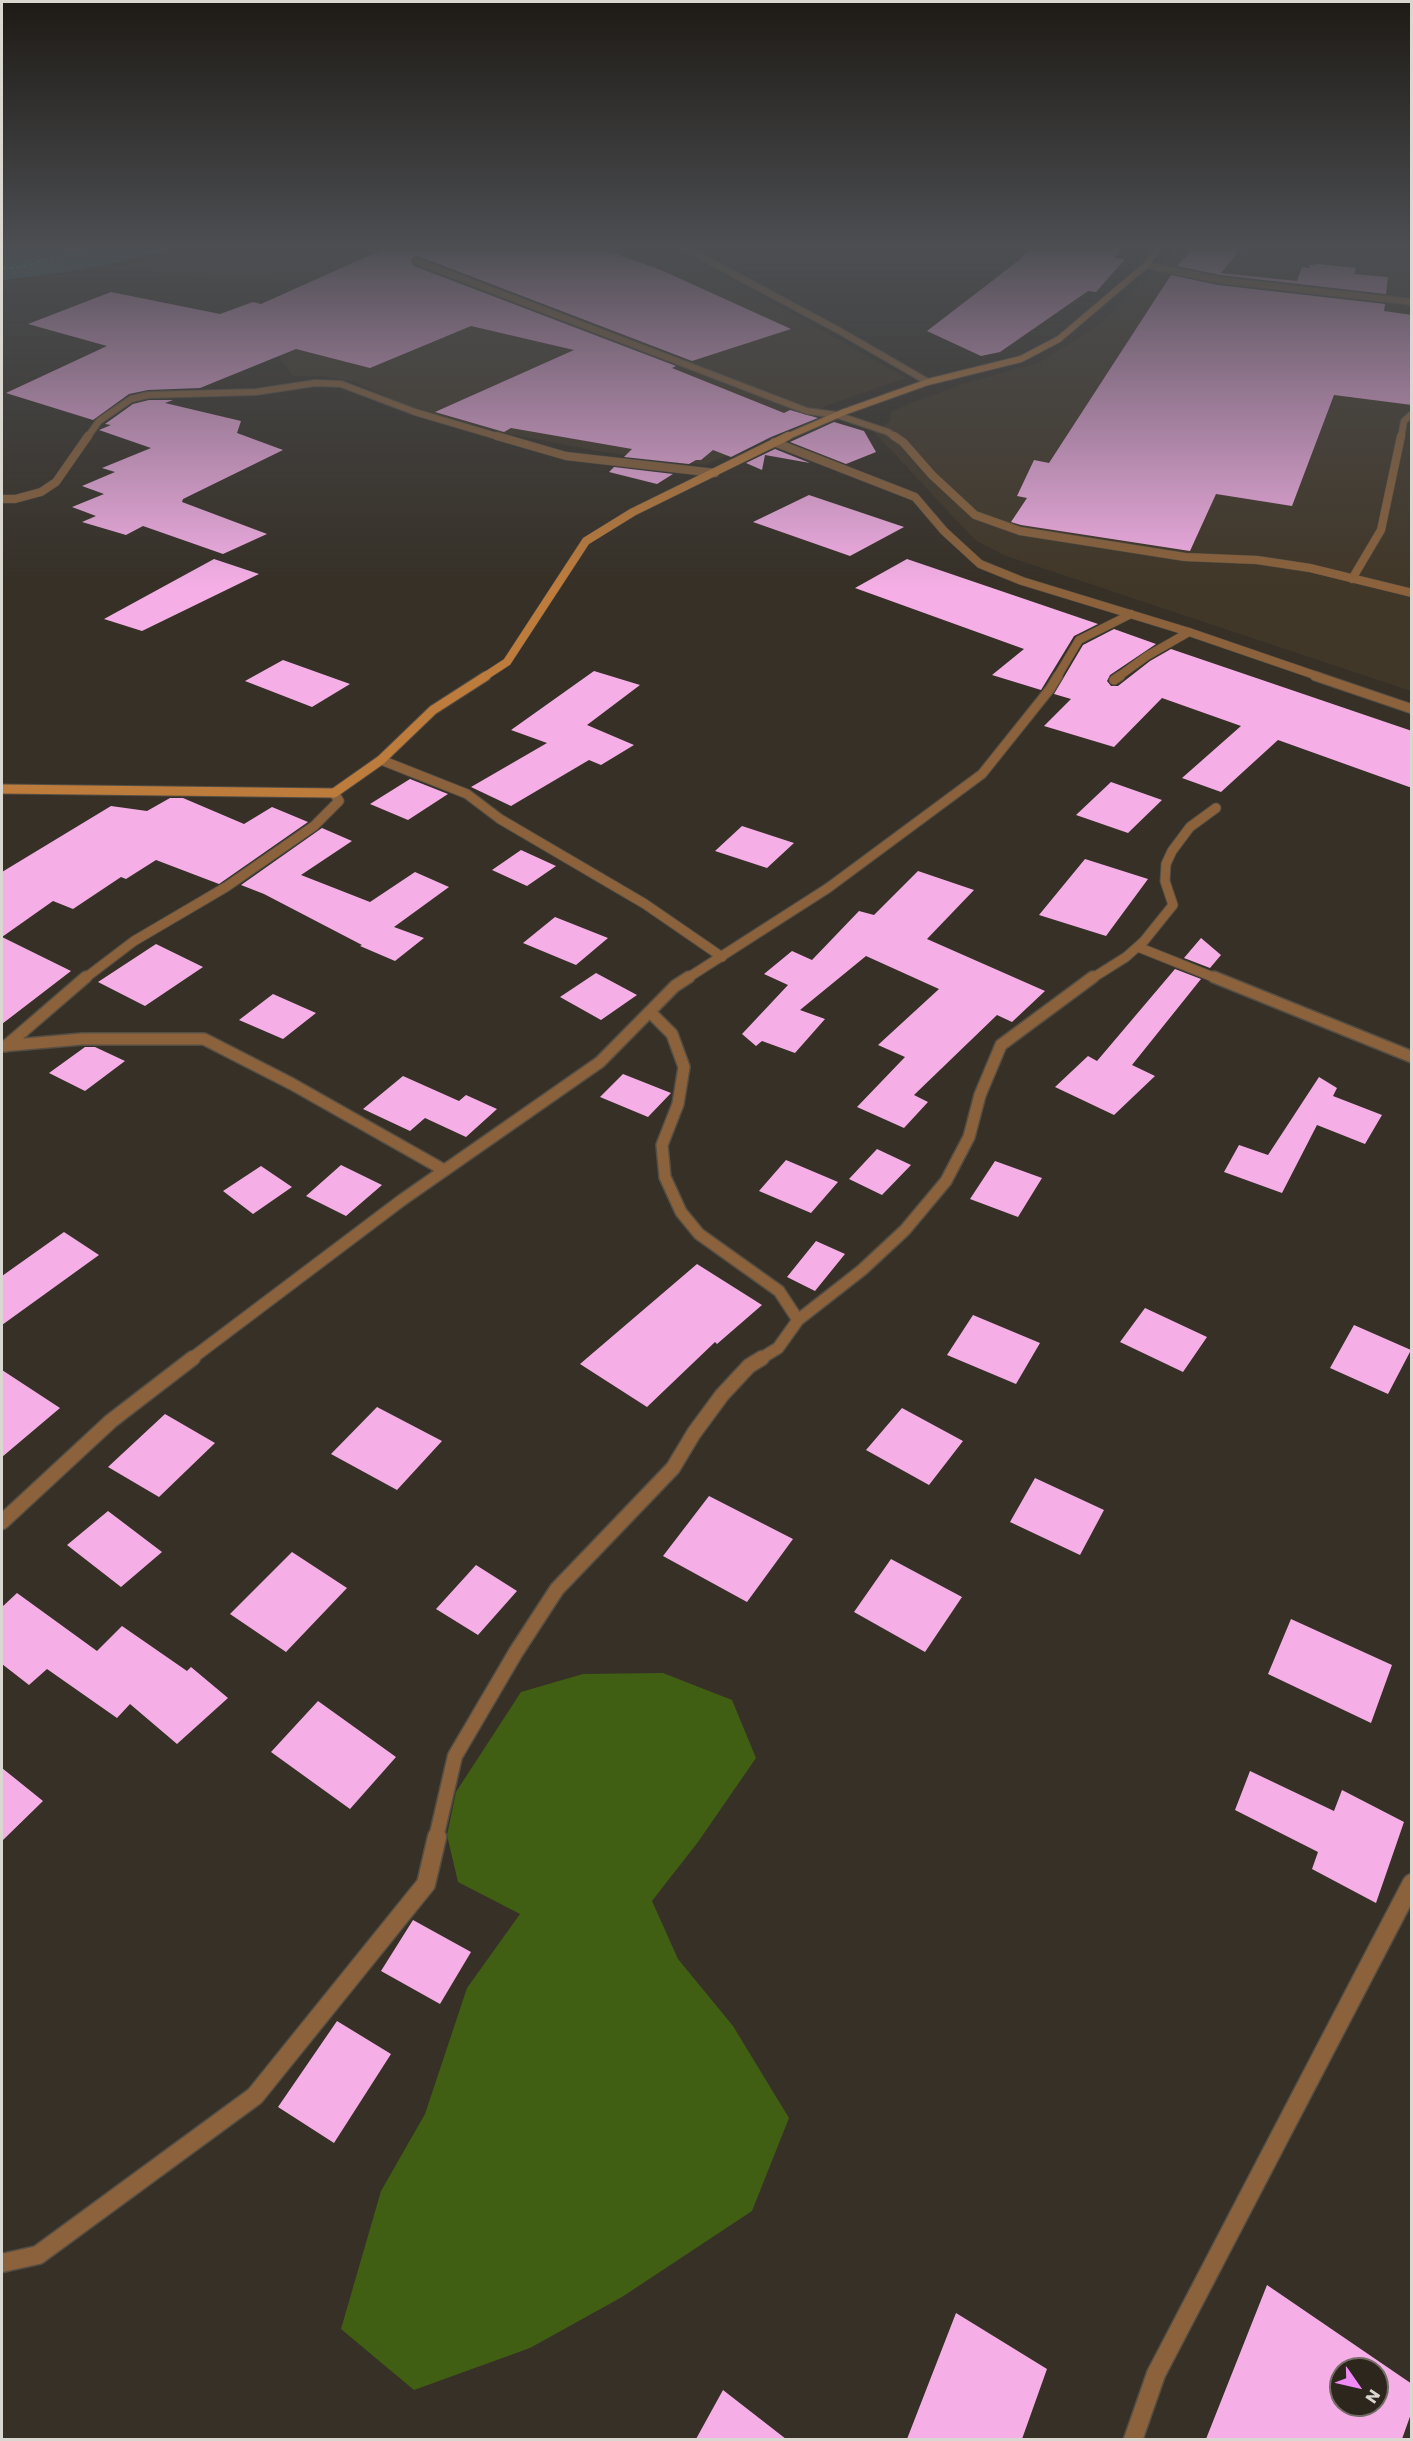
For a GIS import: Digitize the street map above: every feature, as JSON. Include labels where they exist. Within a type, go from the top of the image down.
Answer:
[{"type":"main road","points":[[2,789],[334,793],[381,760],[433,710],[507,662],[586,541],[633,512],[774,442],[928,382],[1014,361]]},
{"type":"street","points":[[676,361],[807,411],[869,424],[903,442],[932,475],[975,515],[988,521],[1020,531],[1127,548],[1185,556],[1257,560],[1310,568],[1412,592]]},
{"type":"street","points":[[892,361],[928,382]]},
{"type":"street","points":[[2,499],[15,499],[41,492],[56,482],[99,421],[131,399],[148,395],[256,392],[315,383],[340,384],[377,400],[414,412],[566,456],[715,473]]},
{"type":"street","points":[[1352,579],[1381,530],[1399,455],[1404,422],[1412,414]]},
{"type":"street","points":[[774,442],[915,497],[944,531],[980,564],[1022,581],[1190,632],[1412,709]]},
{"type":"street","points":[[2,1522],[111,1421],[230,1329],[444,1170],[600,1062],[675,986],[828,888],[982,774],[1050,689],[1079,640],[1131,614]]},
{"type":"street","points":[[1114,680],[1147,656],[1190,632]]},
{"type":"street","points":[[381,760],[467,794],[500,819],[645,904],[722,957]]},
{"type":"street","points":[[4,1046],[64,994],[134,941],[226,887],[314,826],[339,801],[334,793]]},
{"type":"street","points":[[2,2263],[38,2255],[255,2096],[426,1884],[455,1756],[516,1652],[557,1589],[673,1468],[694,1432],[722,1395],[749,1366],[778,1348],[798,1320],[862,1270],[905,1230],[946,1181],[969,1137],[980,1095],[1001,1045],[1138,947],[1173,905],[1165,881],[1166,864],[1172,851],[1190,827],[1216,808]]},
{"type":"street","points":[[1138,947],[1412,1057]]},
{"type":"street","points":[[650,1012],[672,1034],[684,1067],[678,1104],[662,1145],[665,1177],[681,1212],[699,1234],[779,1291],[798,1320]]},
{"type":"street","points":[[4,1046],[82,1039],[204,1039],[292,1084],[444,1170]]},
{"type":"street","points":[[1133,2439],[1156,2374],[1412,1882]]},
{"type":"shaded area","points":[[282,361],[876,361],[906,378],[826,406],[740,450],[705,465],[597,451],[495,431],[407,406],[355,382],[322,376],[293,376]]},
{"type":"shaded area","points":[[1041,361],[1411,361],[1411,691],[1006,556],[975,540],[874,432],[890,421],[891,412],[911,403],[962,384]]},
{"type":"green space","points":[[663,1673],[732,1700],[756,1758],[698,1842],[652,1901],[678,1959],[733,2026],[789,2118],[752,2211],[622,2297],[530,2348],[414,2390],[341,2329],[381,2191],[425,2114],[467,1988],[520,1914],[458,1882],[447,1835],[456,1792],[521,1692],[583,1674]]},
{"type":"building","points":[[75,361],[267,361],[200,388],[148,390],[129,394],[93,420],[6,393]]},
{"type":"building","points":[[342,361],[387,361],[370,368]]},
{"type":"building","points":[[550,361],[663,361],[676,366],[672,368],[784,413],[790,410],[818,418],[771,437],[731,457],[713,450],[701,460],[689,464],[624,457],[632,449],[511,428],[504,432],[435,412]]},
{"type":"building","points":[[1115,361],[1412,361],[1412,405],[1334,395],[1292,506],[1216,494],[1190,551],[1011,522],[1027,498],[1017,496],[1034,460],[1049,463]]},
{"type":"building","points":[[149,400],[173,400],[165,403],[241,421],[237,433],[283,450],[183,499],[182,502],[267,534],[223,554],[143,526],[126,535],[82,522],[96,516],[72,507],[104,494],[82,486],[115,472],[102,468],[151,448],[99,430],[111,425],[105,424],[133,404]]},
{"type":"building","points":[[834,422],[864,431],[876,452],[846,464],[790,442]]},
{"type":"building","points":[[775,449],[810,463],[765,455],[762,470],[746,463]]},
{"type":"building","points":[[614,467],[673,474],[657,484],[609,472]]},
{"type":"building","points":[[809,495],[904,527],[850,556],[753,522]]},
{"type":"building","points":[[214,559],[259,574],[142,631],[104,619]]},
{"type":"building","points":[[907,559],[1098,624],[1074,636],[1041,690],[992,675],[1024,649],[855,588]]},
{"type":"building","points":[[1114,629],[1156,644],[1110,675],[1107,681],[1111,686],[1118,686],[1150,661],[1171,649],[1412,731],[1412,788],[1278,740],[1221,792],[1182,778],[1241,726],[1162,698],[1114,747],[1044,726],[1071,699],[1054,694],[1083,645]]},
{"type":"building","points":[[283,660],[350,684],[312,707],[245,681]]},
{"type":"building","points":[[594,671],[640,685],[587,725],[634,745],[601,765],[589,760],[511,806],[471,787],[547,743],[511,730]]},
{"type":"building","points":[[410,779],[448,794],[408,820],[370,804]]},
{"type":"building","points":[[1111,782],[1162,800],[1128,833],[1076,815]]},
{"type":"building","points":[[170,798],[183,798],[244,824],[272,807],[308,822],[219,884],[156,860],[126,879],[121,877],[73,909],[53,901],[2,937],[2,872],[111,806],[147,811]]},
{"type":"building","points":[[742,826],[794,843],[767,868],[715,851]]},
{"type":"building","points":[[322,828],[352,841],[301,875],[370,902],[415,872],[449,887],[394,927],[424,938],[395,961],[360,946],[362,945],[264,894],[241,885]]},
{"type":"building","points":[[521,850],[556,866],[527,886],[492,870]]},
{"type":"building","points":[[1085,859],[1148,879],[1106,936],[1039,915]]},
{"type":"building","points":[[918,871],[974,890],[927,939],[1045,991],[1012,1022],[997,1015],[914,1095],[928,1102],[904,1128],[857,1107],[905,1057],[878,1045],[939,989],[866,956],[800,1010],[825,1019],[795,1053],[762,1041],[756,1046],[742,1034],[788,985],[764,974],[792,951],[812,960],[859,911],[874,915]]},
{"type":"building","points":[[555,917],[608,938],[576,965],[523,943]]},
{"type":"building","points":[[2,937],[71,971],[2,1024]]},
{"type":"building","points":[[1201,938],[1221,955],[1210,968],[1184,958]]},
{"type":"building","points":[[156,944],[203,967],[145,1006],[98,982]]},
{"type":"building","points":[[1175,969],[1201,979],[1132,1065],[1155,1076],[1114,1115],[1055,1087],[1088,1056],[1097,1061]]},
{"type":"building","points":[[596,973],[637,995],[601,1020],[560,997]]},
{"type":"building","points":[[273,994],[316,1013],[283,1039],[239,1020]]},
{"type":"building","points":[[85,1047],[95,1047],[125,1061],[85,1091],[49,1073]]},
{"type":"building","points":[[623,1074],[671,1093],[648,1117],[600,1097]]},
{"type":"building","points":[[403,1076],[459,1101],[466,1095],[497,1109],[466,1137],[425,1118],[410,1131],[363,1109]]},
{"type":"building","points":[[1319,1077],[1337,1088],[1333,1096],[1382,1115],[1365,1144],[1317,1125],[1282,1193],[1224,1172],[1239,1145],[1268,1155]]},
{"type":"building","points":[[877,1149],[911,1165],[882,1195],[849,1179]]},
{"type":"building","points":[[786,1160],[838,1182],[811,1213],[759,1191]]},
{"type":"building","points":[[995,1161],[1042,1178],[1018,1217],[970,1199]]},
{"type":"building","points":[[341,1165],[382,1185],[346,1216],[306,1196]]},
{"type":"building","points":[[261,1166],[292,1187],[253,1214],[223,1191]]},
{"type":"building","points":[[64,1232],[99,1255],[2,1325],[2,1276]]},
{"type":"building","points":[[816,1241],[845,1254],[815,1291],[787,1277]]},
{"type":"building","points":[[697,1264],[762,1305],[717,1344],[715,1342],[647,1407],[580,1364]]},
{"type":"building","points":[[1145,1308],[1207,1337],[1183,1372],[1120,1342]]},
{"type":"building","points":[[973,1315],[1040,1343],[1016,1384],[947,1355]]},
{"type":"building","points":[[1354,1325],[1411,1350],[1388,1394],[1330,1368]]},
{"type":"building","points":[[2,1370],[60,1408],[2,1457]]},
{"type":"building","points":[[377,1407],[442,1441],[397,1490],[331,1454]]},
{"type":"building","points":[[902,1408],[963,1441],[929,1485],[866,1450]]},
{"type":"building","points":[[165,1414],[215,1443],[159,1497],[108,1467]]},
{"type":"building","points":[[1035,1478],[1104,1510],[1080,1555],[1010,1522]]},
{"type":"building","points":[[709,1496],[793,1539],[747,1602],[663,1556]]},
{"type":"building","points":[[108,1511],[162,1552],[121,1587],[67,1545]]},
{"type":"building","points":[[292,1552],[347,1588],[286,1652],[230,1614]]},
{"type":"building","points":[[891,1559],[962,1597],[925,1652],[854,1612]]},
{"type":"building","points":[[476,1565],[517,1591],[478,1635],[436,1609]]},
{"type":"building","points":[[17,1593],[97,1651],[122,1626],[187,1671],[191,1667],[228,1698],[177,1744],[130,1704],[117,1718],[47,1669],[29,1685],[2,1664],[2,1607]]},
{"type":"building","points":[[1291,1619],[1392,1665],[1371,1723],[1268,1674]]},
{"type":"building","points":[[318,1701],[396,1757],[350,1809],[271,1752]]},
{"type":"building","points":[[2,1768],[43,1801],[2,1841]]},
{"type":"building","points":[[1250,1771],[1334,1811],[1342,1790],[1404,1822],[1376,1903],[1312,1869],[1318,1852],[1235,1810]]},
{"type":"building","points":[[413,1920],[471,1952],[440,2004],[381,1971]]},
{"type":"building","points":[[337,2021],[391,2054],[334,2143],[278,2107]]},
{"type":"building","points":[[1267,2285],[1372,2357],[1329,2357],[1329,2417],[1389,2417],[1389,2368],[1412,2384],[1412,2411],[1402,2439],[1206,2439]]},
{"type":"building","points":[[956,2313],[1047,2369],[1022,2439],[907,2439]]},
{"type":"building","points":[[723,2390],[786,2439],[696,2439]]}]
